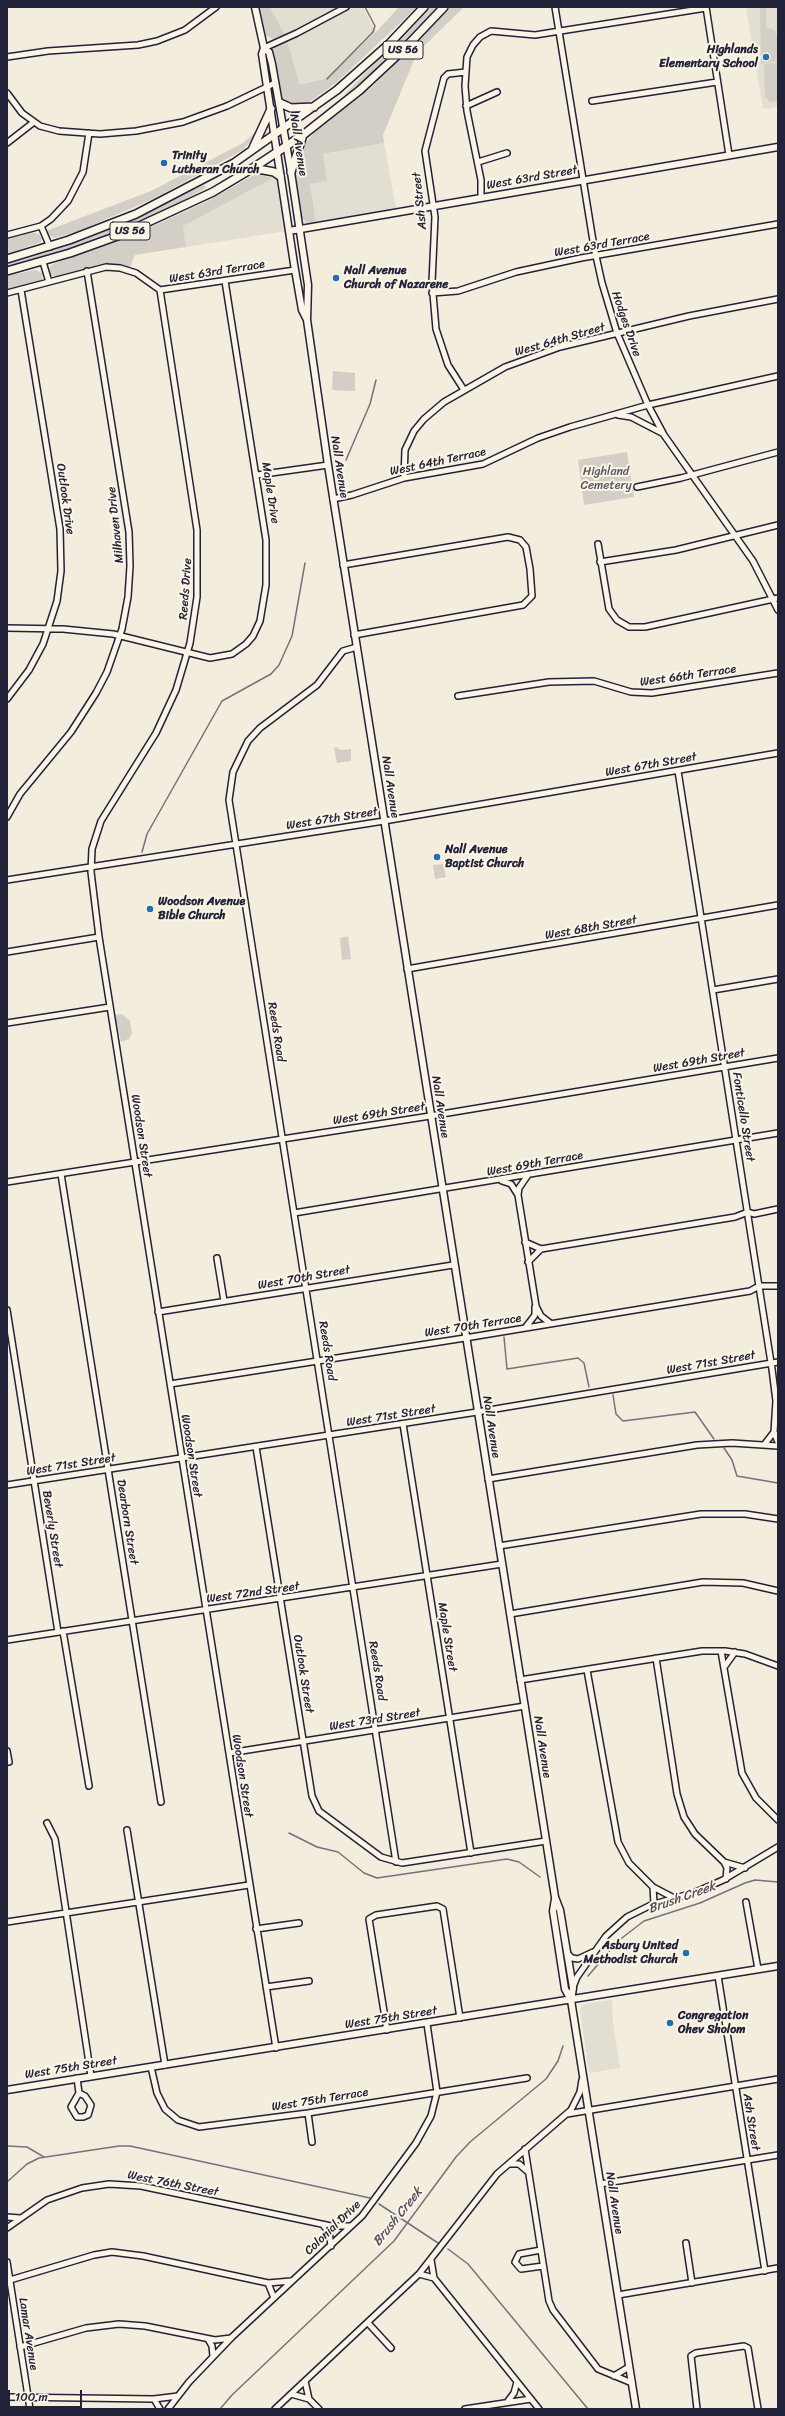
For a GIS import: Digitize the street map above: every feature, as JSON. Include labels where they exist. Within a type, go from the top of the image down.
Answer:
[{"type":"highway","name":"US 56","points":[[7,259],[50,247],[150,208],[211,176],[252,151],[314,107],[390,43],[424,7]]},
{"type":"highway","name":"US 56","points":[[7,271],[43,262],[94,245],[150,222],[213,192],[253,168],[303,135],[378,74],[444,7]]},
{"type":"highway","points":[[280,103],[291,108],[314,107]]},
{"type":"highway","points":[[252,151],[271,109]]},
{"type":"highway","points":[[291,172],[303,135]]},
{"type":"highway","points":[[253,168],[274,172],[280,176]]},
{"type":"main road","name":"Nall Avenue","points":[[255,7],[264,48],[262,54],[295,270],[302,310],[307,320]]},
{"type":"main road","name":"Nall Avenue","points":[[264,48],[269,52],[280,103],[287,146],[308,285],[307,320],[333,499],[520,1680],[555,1897],[560,1910],[573,1988],[571,2000],[636,2409]]},
{"type":"main road","name":"West 63rd Street","points":[[290,231],[778,147]]},
{"type":"main road","name":"Nall Avenue","points":[[555,1897],[553,1912],[564,1989],[571,2000]]},
{"type":"main road","name":"West 75th Street","points":[[7,2090],[427,2024],[778,1966]]},
{"type":"street","points":[[7,57],[48,51],[138,45],[157,41],[185,30],[216,7]]},
{"type":"street","points":[[264,48],[297,33],[346,7]]},
{"type":"street","name":"Hodges Drive","points":[[555,7],[582,180],[596,255],[617,333],[648,405],[664,435],[753,561],[776,599],[778,610]]},
{"type":"street","points":[[481,198],[478,162],[466,106],[466,72],[467,57],[473,45],[491,31],[525,36],[706,8],[729,155]]},
{"type":"street","name":"Ash Street","points":[[464,390],[454,378],[441,349],[436,329],[432,293],[433,206],[425,151],[444,78],[448,74],[466,72]]},
{"type":"street","points":[[592,101],[717,82]]},
{"type":"street","points":[[7,93],[22,113],[34,122],[59,131],[89,133],[136,131],[183,122],[220,109],[275,83]]},
{"type":"street","points":[[466,106],[497,92]]},
{"type":"street","points":[[7,143],[34,122]]},
{"type":"street","points":[[7,235],[41,226],[61,209],[76,190],[85,163],[89,133]]},
{"type":"street","points":[[478,162],[507,153]]},
{"type":"street","name":"West 63rd Terrace","points":[[432,293],[458,291],[540,266],[778,224]]},
{"type":"street","points":[[41,226],[50,247]]},
{"type":"street","points":[[43,262],[49,282]]},
{"type":"street","name":"West 63rd Terrace","points":[[7,293],[106,267],[126,269],[136,273],[160,290],[295,270]]},
{"type":"street","name":"Milhaven Drive","points":[[7,817],[30,780],[85,713],[107,672],[120,636],[129,586],[129,532],[87,271]]},
{"type":"street","name":"Maple Drive","points":[[7,628],[49,629],[120,636],[210,658],[223,656],[241,648],[256,631],[263,610],[267,561],[265,524],[225,281]]},
{"type":"street","name":"Outlook Drive","points":[[7,699],[29,670],[49,629],[60,587],[62,548],[21,290]]},
{"type":"street","name":"Reeds Drive","points":[[90,867],[92,849],[101,821],[156,733],[176,690],[188,653],[197,597],[197,530],[160,290]]},
{"type":"street","name":"West 64th Street","points":[[404,478],[405,450],[414,431],[437,407],[464,390],[519,361],[560,347],[617,333],[689,316],[778,299]]},
{"type":"street","name":"West 64th Terrace","points":[[333,499],[404,478],[483,464],[559,430],[648,405],[778,376]]},
{"type":"street","name":"West 64th Terrace","points":[[613,415],[631,417],[664,435]]},
{"type":"street","points":[[637,487],[692,475],[778,452]]},
{"type":"street","points":[[257,475],[328,464]]},
{"type":"street","points":[[600,562],[676,550],[778,525]]},
{"type":"street","points":[[344,565],[508,537],[520,540],[526,546],[530,569],[532,596],[523,605],[354,634]]},
{"type":"street","points":[[598,544],[609,609],[617,620],[629,627],[645,627],[776,599]]},
{"type":"street","name":"Reeds Road","points":[[356,647],[343,651],[317,685],[260,728],[243,748],[236,764],[230,788],[230,806],[377,1729],[396,1862]]},
{"type":"street","name":"West 66th Terrace","points":[[458,696],[549,682],[594,681],[631,692],[652,693],[778,673]]},
{"type":"street","name":"West 67th Street","points":[[7,880],[384,821],[778,754]]},
{"type":"street","name":"Fonticello Street","points":[[678,771],[771,1363],[776,1401],[774,1432],[778,1442]]},
{"type":"street","name":"Woodson Street","points":[[90,867],[99,937],[158,1312],[276,2048]]},
{"type":"street","name":"West 68th Street","points":[[407,969],[778,905]]},
{"type":"street","points":[[7,952],[99,937]]},
{"type":"street","points":[[713,990],[778,979]]},
{"type":"street","points":[[7,1023],[110,1007]]},
{"type":"street","name":"West 69th Street","points":[[7,1182],[430,1116],[778,1058]]},
{"type":"street","name":"West 69th Terrace","points":[[294,1213],[442,1190],[778,1133]]},
{"type":"street","name":"Dearborn Street","points":[[61,1174],[161,1802]]},
{"type":"street","points":[[518,1195],[520,1188],[528,1175]]},
{"type":"street","points":[[500,1180],[511,1184],[518,1195],[536,1306],[541,1316],[550,1323]]},
{"type":"street","points":[[525,1242],[541,1249],[735,1217],[748,1212],[754,1214],[778,1209]]},
{"type":"street","points":[[528,1262],[541,1249]]},
{"type":"street","points":[[217,1258],[224,1301]]},
{"type":"street","name":"West 70th Street","points":[[158,1312],[307,1287],[454,1265]]},
{"type":"street","name":"West 70th Terrace","points":[[170,1384],[465,1338],[750,1291],[759,1286],[778,1286]]},
{"type":"street","points":[[525,1328],[534,1315],[536,1306]]},
{"type":"street","name":"Beverly Street","points":[[7,1310],[34,1481],[89,1786]]},
{"type":"street","name":"West 71st Street","points":[[7,1486],[403,1424],[778,1362]]},
{"type":"street","name":"Maple Street","points":[[403,1424],[471,1853]]},
{"type":"street","points":[[764,1445],[774,1432]]},
{"type":"street","points":[[488,1479],[697,1445],[778,1446]]},
{"type":"street","name":"Outlook Street","points":[[256,1447],[312,1796],[319,1811],[381,1857],[396,1862]]},
{"type":"street","points":[[499,1546],[701,1514],[745,1514],[778,1519]]},
{"type":"street","name":"West 72nd Street","points":[[7,1640],[354,1588],[502,1564]]},
{"type":"street","points":[[510,1614],[703,1582],[743,1583],[778,1591]]},
{"type":"street","points":[[721,1651],[725,1666],[742,1773],[756,1798],[778,1820]]},
{"type":"street","points":[[520,1680],[693,1652],[735,1652],[756,1657],[778,1666]]},
{"type":"street","points":[[725,1666],[735,1652]]},
{"type":"street","points":[[656,1658],[679,1805],[689,1826],[724,1862],[727,1868],[726,1879]]},
{"type":"street","points":[[587,1670],[615,1835],[629,1863],[653,1887],[674,1898]]},
{"type":"street","name":"West 73rd Street","points":[[229,1753],[525,1706]]},
{"type":"street","points":[[7,1751],[9,1762]]},
{"type":"street","points":[[47,1823],[55,1839],[91,2076]]},
{"type":"street","points":[[127,1830],[165,2065]]},
{"type":"street","points":[[396,1862],[407,1863],[546,1841]]},
{"type":"street","points":[[573,1988],[577,1977],[596,1950],[616,1926],[634,1913],[654,1904],[726,1879],[778,1847]]},
{"type":"street","points":[[724,1862],[745,1868]]},
{"type":"street","points":[[7,1922],[249,1885]]},
{"type":"street","points":[[653,1887],[654,1904]]},
{"type":"street","points":[[746,1902],[758,1969]]},
{"type":"street","points":[[387,2030],[369,1919],[376,1915],[439,1907],[443,1910],[460,2018]]},
{"type":"street","points":[[256,1929],[299,1923]]},
{"type":"street","points":[[567,1953],[572,1958],[578,1958],[596,1950]]},
{"type":"street","name":"Ash Street","points":[[718,1976],[765,2270]]},
{"type":"street","points":[[266,1987],[309,1981]]},
{"type":"street","name":"Colonial Drive","points":[[168,2409],[213,2356],[291,2281],[353,2225],[376,2199],[426,2126],[435,2104],[437,2092],[427,2024]]},
{"type":"street","name":"West 75th Terrace","points":[[152,2067],[157,2093],[163,2105],[173,2116],[193,2126],[212,2127],[527,2078]]},
{"type":"street","points":[[275,2409],[419,2274],[432,2260],[484,2188],[508,2164],[567,2114],[580,2092],[583,2075]]},
{"type":"street","points":[[77,2078],[79,2093],[71,2107],[77,2117],[83,2117],[88,2115],[91,2105],[85,2096],[79,2093]]},
{"type":"street","points":[[567,2114],[778,2079]]},
{"type":"street","points":[[308,2113],[312,2142]]},
{"type":"street","points":[[525,2149],[550,2301],[555,2315],[598,2369],[632,2383]]},
{"type":"street","points":[[600,2184],[778,2155]]},
{"type":"street","points":[[508,2164],[519,2164],[529,2174]]},
{"type":"street","name":"West 76th Street","points":[[7,2228],[47,2200],[64,2193],[92,2186],[122,2184],[320,2224],[344,2227],[353,2225]]},
{"type":"street","points":[[7,2217],[20,2218]]},
{"type":"street","points":[[320,2224],[329,2231],[331,2246]]},
{"type":"street","points":[[686,2243],[692,2283]]},
{"type":"street","points":[[541,2250],[519,2254],[515,2262],[521,2269],[544,2266]]},
{"type":"street","points":[[10,2280],[94,2255],[119,2252],[268,2283],[291,2281]]},
{"type":"street","points":[[432,2260],[434,2278],[539,2409]]},
{"type":"street","name":"Lamar Avenue","points":[[7,2262],[30,2409]]},
{"type":"street","points":[[618,2295],[778,2268]]},
{"type":"street","points":[[419,2274],[434,2278]]},
{"type":"street","points":[[268,2283],[274,2298]]},
{"type":"street","points":[[368,2322],[392,2348]]},
{"type":"street","points":[[20,2348],[86,2328],[119,2324],[145,2326],[220,2340],[232,2338]]},
{"type":"street","points":[[208,2338],[212,2346],[213,2356]]},
{"type":"street","points":[[697,2409],[691,2356],[696,2353],[744,2346],[748,2348],[758,2409]]},
{"type":"street","points":[[614,2376],[629,2367]]},
{"type":"street","points":[[305,2381],[309,2399]]},
{"type":"street","points":[[507,2402],[514,2393],[517,2382]]},
{"type":"street","points":[[291,2394],[309,2399],[319,2409]]},
{"type":"street","points":[[7,2397],[154,2400],[178,2396]]},
{"type":"street","points":[[465,2409],[530,2399]]},
{"type":"street","points":[[154,2400],[160,2409]]},
{"type":"shaded area","points":[[270,7],[341,7],[285,35]]},
{"type":"shaded area","points":[[353,7],[363,7],[376,32],[324,79],[300,86],[287,42]]},
{"type":"shaded area","name":"Highlands Elementary School","points":[[746,7],[778,7],[778,107],[763,109]]},
{"type":"shaded area","points":[[384,143],[396,208],[316,222],[310,184],[327,181],[323,154]]},
{"type":"shaded area","points":[[273,178],[276,178],[277,181],[286,231],[186,247],[182,226]]},
{"type":"shaded area","points":[[612,2000],[613,2023],[620,2068],[589,2073],[580,2009],[584,2004]]},
{"type":"green space","points":[[259,7],[270,7],[285,35],[273,39],[266,36]]},
{"type":"green space","points":[[399,7],[417,7],[336,83],[308,103],[290,104],[282,100],[271,51],[273,47],[287,41],[300,85],[324,79],[376,32]]},
{"type":"green space","points":[[429,7],[439,7],[385,62],[346,95],[345,94]]},
{"type":"green space","points":[[451,7],[464,7],[417,53],[383,135],[384,143],[323,154],[327,181],[310,184],[316,222],[306,223],[300,215],[296,175],[299,155],[303,146],[314,133],[372,87]]},
{"type":"green space","points":[[760,7],[766,7],[766,27],[775,30],[778,37],[778,61],[761,64]]},
{"type":"green space","points":[[778,63],[778,101],[770,102],[765,96],[764,64]]},
{"type":"green space","points":[[253,134],[256,135],[243,150],[155,198],[79,231],[55,238],[47,234],[46,231],[151,191],[243,143]]},
{"type":"green space","points":[[257,173],[265,173],[265,176],[273,178],[183,226],[186,247],[135,255],[130,267],[102,264],[57,277],[51,275],[49,268],[53,264],[144,230],[208,201]]},
{"type":"green space","points":[[204,185],[206,188],[175,205],[123,229],[58,253],[7,267],[7,263],[51,251],[121,225]]},
{"type":"green space","points":[[31,232],[39,234],[42,239],[41,242],[7,254],[7,237]]},
{"type":"green space","points":[[35,270],[42,273],[42,280],[7,290],[7,276]]},
{"type":"green space","points":[[333,371],[355,373],[355,391],[332,390]]},
{"type":"green space","name":"Highland Cemetery","points":[[627,452],[634,497],[584,505],[578,460]]},
{"type":"green space","points":[[337,747],[338,749],[343,750],[351,749],[351,761],[337,763],[334,748]]},
{"type":"green space","points":[[443,864],[446,877],[435,879],[433,865]]},
{"type":"green space","points":[[348,936],[351,959],[342,960],[340,938]]},
{"type":"green space","points":[[122,1014],[130,1021],[132,1033],[129,1039],[121,1042],[115,1015]]},
{"type":"waterway","points":[[327,79],[373,32],[375,26],[365,7]]},
{"type":"waterway","points":[[346,460],[370,404],[376,380]]},
{"type":"waterway","points":[[142,852],[147,834],[222,701],[271,674],[279,665],[292,636],[305,563]]},
{"type":"waterway","points":[[504,1337],[507,1369],[578,1358],[584,1363],[589,1387]]},
{"type":"waterway","points":[[613,1395],[616,1414],[623,1421],[695,1412],[714,1439]]},
{"type":"waterway","points":[[724,1448],[732,1460],[737,1476],[778,1483]]},
{"type":"waterway","points":[[289,1833],[317,1847],[338,1852],[364,1873],[377,1878],[507,1859],[519,1862],[540,1877]]},
{"type":"waterway","name":"Brush Creek","points":[[588,1976],[618,1941],[644,1921],[700,1903],[755,1880],[778,1882]]},
{"type":"waterway","name":"Brush Creek","points":[[220,2409],[232,2395],[394,2241],[456,2157],[470,2142],[546,2079],[558,2061],[563,2046]]},
{"type":"waterway","points":[[7,2146],[27,2147],[44,2157]]},
{"type":"waterway","points":[[7,2182],[27,2164],[39,2158],[119,2146],[130,2146],[370,2198]]},
{"type":"waterway","name":"Brush Creek","points":[[379,2204],[438,2243]]},
{"type":"waterway","points":[[448,2249],[468,2264],[588,2409]]},
{"type":"place","name":"Highlands Elementary School","points":[[766,57]]},
{"type":"place","name":"Trinity Lutheran Church","points":[[164,163]]},
{"type":"place","name":"Nall Avenue Church of Nazarene","points":[[336,278]]},
{"type":"place","name":"Nall Avenue Baptist Church","points":[[437,857]]},
{"type":"place","name":"Woodson Avenue Bible Church","points":[[150,909]]},
{"type":"place","name":"Asbury United Methodist Church","points":[[686,1953]]},
{"type":"place","name":"Congregation Ohev Sholom","points":[[670,2023]]}]
